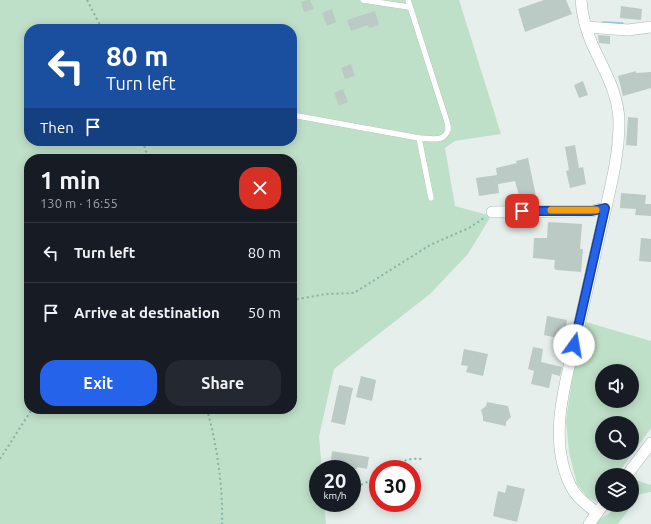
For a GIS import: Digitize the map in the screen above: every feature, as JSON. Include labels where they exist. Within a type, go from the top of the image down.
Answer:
[{"type":"street","points":[[581,0],[586,27],[591,43],[614,90],[618,109],[617,152],[564,390],[559,430],[562,457],[567,476],[574,492],[595,506]]},
{"type":"street","points":[[586,27],[628,30],[651,27]]},
{"type":"street","points":[[492,212],[592,211],[605,208]]},
{"type":"street","points":[[632,468],[651,442]]},
{"type":"street","points":[[589,524],[598,512]]},
{"type":"lane","points":[[363,0],[409,7]]},
{"type":"lane","points":[[297,116],[419,138],[440,139],[447,134],[448,130],[408,0]]},
{"type":"lane","points":[[419,138],[431,198]]},
{"type":"path","points":[[87,0],[99,24]]},
{"type":"path","points":[[297,299],[326,294],[354,293],[430,245],[469,228],[492,212]]},
{"type":"path","points":[[0,459],[29,414]]},
{"type":"path","points":[[208,414],[217,455],[222,524]]},
{"type":"path","points":[[406,460],[413,458],[422,459]]},
{"type":"green space","points":[[0,0],[459,0],[501,134],[455,141],[445,148],[455,206],[491,216],[468,254],[430,294],[334,369],[319,437],[321,460],[309,460],[309,512],[325,512],[326,524],[0,524]]},
{"type":"green space","points":[[586,322],[651,341],[651,428],[639,445],[639,416],[595,416],[595,460],[628,460],[622,468],[595,468],[595,501],[587,497],[577,484],[569,452],[566,420],[574,368]]},
{"type":"green space","points":[[639,481],[651,485],[651,492],[639,495]]},
{"type":"green space","points":[[611,512],[627,512],[618,524],[594,524],[598,519]]},
{"type":"building","points":[[310,0],[314,9],[304,12],[301,2]]},
{"type":"building","points":[[544,0],[566,0],[572,14],[525,32],[518,9]]},
{"type":"building","points":[[621,6],[642,9],[641,20],[620,18]]},
{"type":"building","points":[[332,9],[336,22],[327,26],[322,13]]},
{"type":"building","points":[[375,11],[379,25],[369,28],[368,25],[351,31],[347,20]]},
{"type":"building","points":[[598,35],[610,36],[610,44],[599,43]]},
{"type":"building","points":[[351,64],[355,76],[345,79],[341,68]]},
{"type":"building","points":[[636,71],[636,73],[651,72],[651,88],[623,96],[618,76]]},
{"type":"building","points":[[583,81],[588,95],[579,98],[574,85]]},
{"type":"building","points":[[343,89],[348,102],[339,106],[334,93]]},
{"type":"building","points":[[628,117],[638,118],[637,146],[626,145]]},
{"type":"building","points":[[575,145],[579,168],[583,167],[586,184],[570,188],[566,171],[569,170],[565,147]]},
{"type":"building","points":[[528,158],[536,196],[520,199],[515,181],[498,184],[499,193],[479,196],[476,178],[497,175],[496,168],[517,163],[516,161]]},
{"type":"building","points":[[621,193],[646,195],[645,204],[651,204],[651,216],[635,215],[636,209],[620,208]]},
{"type":"building","points":[[548,222],[582,224],[580,249],[583,249],[581,272],[556,270],[554,268],[555,260],[533,258],[534,238],[547,238]]},
{"type":"building","points":[[641,238],[651,239],[651,262],[639,261]]},
{"type":"building","points":[[547,316],[567,320],[563,339],[544,335]]},
{"type":"building","points":[[533,347],[543,349],[541,362],[562,367],[560,376],[552,374],[549,388],[531,384],[534,371],[528,369]]},
{"type":"building","points":[[464,349],[488,354],[483,376],[466,372],[468,366],[461,365]]},
{"type":"building","points":[[361,376],[376,380],[372,401],[356,397]]},
{"type":"building","points":[[339,385],[353,388],[345,425],[331,422]]},
{"type":"building","points":[[487,402],[508,406],[511,417],[506,422],[506,426],[483,421],[481,410],[486,406]]},
{"type":"building","points":[[332,451],[369,457],[367,469],[361,468],[361,460],[331,460]]},
{"type":"building","points":[[507,485],[525,489],[517,522],[493,516],[498,491],[505,493]]},
{"type":"waterway","points":[[603,23],[622,24]]},
{"type":"slow traffic","points":[[551,210],[596,210]]},
{"type":"route","points":[[522,211],[592,211],[605,208],[574,345]]}]
